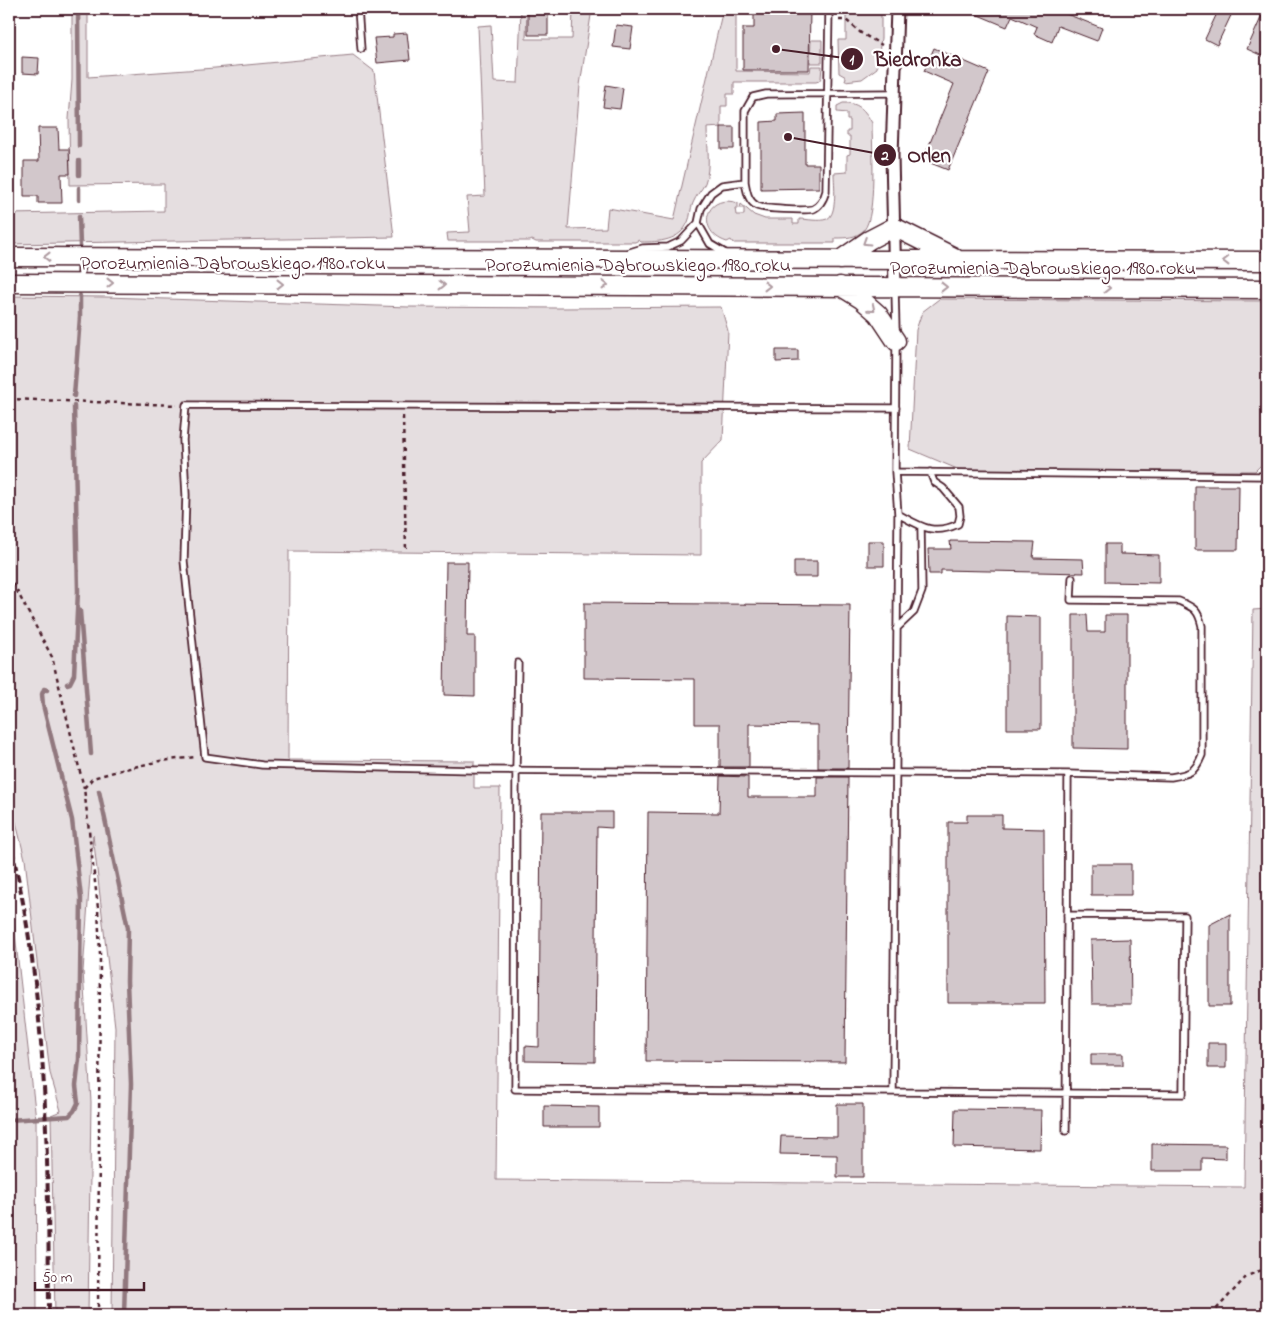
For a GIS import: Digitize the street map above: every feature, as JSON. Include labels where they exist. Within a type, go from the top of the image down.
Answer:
[{"type":"main road","points":[[840,260],[869,240],[894,227],[925,244],[962,260]]},
{"type":"main road","name":"Porozumienia Dąbrowskiego 1980 roku","points":[[9,257],[1267,261]]},
{"type":"main road","name":"Porozumienia Dąbrowskiego 1980 roku","points":[[9,282],[1267,289]]},
{"type":"main road","points":[[839,286],[861,299],[878,314],[896,341]]},
{"type":"street","points":[[895,287],[892,155],[897,9]]},
{"type":"lane","points":[[358,9],[361,48]]},
{"type":"lane","points":[[829,9],[828,93],[826,191],[823,201],[813,209],[765,209],[756,206],[749,199],[745,182],[745,111],[753,97],[766,94],[828,93],[894,92]]},
{"type":"lane","points":[[598,258],[643,248],[668,247],[681,241],[698,223],[701,210],[711,193],[722,185],[745,182]]},
{"type":"lane","points":[[698,223],[710,244],[741,260]]},
{"type":"lane","points":[[82,257],[82,283]]},
{"type":"lane","points":[[894,1092],[898,514],[895,287]]},
{"type":"lane","points":[[896,408],[186,405],[183,440],[186,495],[184,561],[205,757],[262,765],[474,770],[1068,774],[1171,777],[1187,774],[1198,767],[1202,755],[1202,626],[1199,613],[1192,607],[1179,601],[1071,600],[1072,578]]},
{"type":"lane","points":[[896,472],[1262,476],[1267,480]]},
{"type":"lane","points":[[898,514],[921,527],[946,530],[958,524],[959,508],[943,488],[934,482],[930,472]]},
{"type":"lane","points":[[896,629],[914,612],[922,591],[921,527]]},
{"type":"lane","points":[[518,663],[515,1090],[1183,1094],[1185,916],[1068,915]]},
{"type":"lane","points":[[1066,1131],[1068,774]]},
{"type":"path","points":[[829,20],[846,20],[861,33],[882,45]]},
{"type":"path","points":[[9,399],[186,405]]},
{"type":"path","points":[[403,407],[406,552]]},
{"type":"path","points":[[9,576],[52,658],[84,788],[98,908],[100,955],[98,1315]]},
{"type":"path","points":[[84,788],[93,778],[121,770],[160,761],[205,757]]},
{"type":"path","points":[[1210,1315],[1247,1276],[1267,1268]]},
{"type":"shaded area","points":[[72,9],[88,9],[88,77],[215,68],[353,55],[374,71],[394,237],[9,244],[9,214],[164,211],[164,184],[70,185],[69,119],[72,80]]},
{"type":"shaded area","points":[[521,9],[527,9],[526,39],[572,39],[573,9],[592,9],[580,85],[568,229],[606,228],[608,208],[674,220],[723,9],[736,9],[736,71],[810,72],[811,66],[822,66],[821,78],[816,82],[734,82],[734,94],[727,94],[727,106],[721,106],[721,127],[707,128],[708,163],[705,183],[694,200],[689,220],[680,233],[674,237],[662,241],[648,242],[641,242],[639,240],[635,242],[448,241],[447,233],[470,232],[467,197],[485,196],[478,26],[491,25],[494,82],[518,83]]},
{"type":"shaded area","points":[[868,9],[881,9],[881,38],[877,68],[862,79],[845,81],[846,77],[839,73],[838,40],[846,40],[846,13],[868,13]]},
{"type":"shaded area","points":[[811,40],[822,40],[822,63],[810,63]]},
{"type":"shaded area","points":[[843,103],[857,105],[867,114],[872,123],[871,210],[864,230],[847,238],[835,238],[835,243],[733,243],[731,240],[727,242],[717,237],[711,230],[708,215],[718,203],[727,201],[738,203],[738,208],[735,208],[736,215],[744,215],[744,208],[740,208],[741,204],[754,215],[765,219],[793,219],[793,224],[799,224],[799,219],[820,220],[827,219],[830,216],[834,205],[834,173],[847,172],[847,155],[850,154],[850,136],[847,136],[847,131],[850,131],[850,120],[847,120],[847,113],[837,112],[837,106]]},
{"type":"shaded area","points":[[9,296],[106,297],[409,307],[721,307],[728,331],[723,440],[701,463],[701,555],[289,551],[288,760],[474,761],[474,788],[500,788],[496,1180],[1244,1187],[1253,610],[1267,609],[1267,1315],[112,1315],[115,1027],[93,835],[83,971],[91,1102],[88,1315],[55,1315],[51,1115],[61,1111],[50,1073],[25,859],[9,794]]},
{"type":"shaded area","points":[[939,299],[1267,301],[1267,459],[1255,471],[962,471],[910,449],[916,330],[922,312]]},
{"type":"shaded area","points":[[9,906],[14,925],[36,1119],[37,1315],[9,1315]]},
{"type":"building","points":[[528,9],[548,9],[548,35],[528,35]]},
{"type":"building","points":[[754,9],[810,9],[809,70],[743,70],[743,28],[754,28]]},
{"type":"building","points":[[964,9],[1065,9],[1064,13],[1102,28],[1097,41],[1058,26],[1052,42],[1034,34],[1037,27],[1012,16],[1007,27]]},
{"type":"building","points":[[1219,9],[1234,9],[1217,45],[1205,39]]},
{"type":"building","points":[[1265,9],[1267,9],[1267,58],[1247,49]]},
{"type":"building","points":[[616,25],[633,27],[630,49],[613,47]]},
{"type":"building","points":[[407,33],[410,60],[377,63],[374,38],[393,37],[393,34]]},
{"type":"building","points":[[934,48],[989,72],[948,170],[923,160],[954,84],[924,71]]},
{"type":"building","points":[[22,57],[39,58],[38,74],[22,73]]},
{"type":"building","points":[[606,85],[623,88],[620,109],[603,107]]},
{"type":"building","points":[[805,113],[805,164],[819,164],[819,188],[761,189],[761,122],[777,121],[777,114]]},
{"type":"building","points":[[721,127],[734,127],[734,149],[721,149]]},
{"type":"building","points":[[38,128],[58,128],[59,149],[69,149],[70,174],[61,174],[62,203],[38,203],[38,196],[24,196],[24,161],[39,161]]},
{"type":"building","points":[[776,350],[798,350],[798,361],[776,362]]},
{"type":"building","points":[[1195,486],[1239,486],[1238,550],[1195,550]]},
{"type":"building","points":[[868,541],[884,541],[884,566],[868,566]]},
{"type":"building","points":[[950,541],[1035,542],[1033,558],[1083,559],[1084,573],[941,570],[941,574],[929,574],[928,549],[951,549]]},
{"type":"building","points":[[1105,544],[1120,544],[1120,554],[1159,555],[1159,583],[1105,582]]},
{"type":"building","points":[[794,561],[817,561],[817,577],[794,577]]},
{"type":"building","points":[[446,562],[468,562],[467,636],[475,636],[475,696],[444,695]]},
{"type":"building","points":[[584,603],[850,605],[848,768],[818,768],[818,725],[749,724],[749,767],[720,767],[720,724],[695,724],[695,679],[584,678]]},
{"type":"building","points":[[1073,615],[1087,615],[1088,632],[1105,632],[1105,615],[1127,615],[1127,749],[1073,748]]},
{"type":"building","points":[[1007,616],[1041,617],[1041,729],[1007,729]]},
{"type":"building","points":[[720,776],[748,777],[748,797],[817,797],[817,777],[848,777],[845,1062],[646,1061],[648,812],[719,813]]},
{"type":"building","points":[[541,812],[612,812],[612,828],[597,827],[595,1062],[525,1061],[525,1046],[539,1047]]},
{"type":"building","points":[[967,815],[1002,815],[1002,828],[1044,829],[1045,1003],[948,1003],[948,822],[967,822]]},
{"type":"building","points":[[1091,864],[1131,864],[1131,895],[1091,895]]},
{"type":"building","points":[[1230,914],[1230,1006],[1209,1006],[1209,925]]},
{"type":"building","points":[[1130,939],[1131,1004],[1092,1004],[1091,940]]},
{"type":"building","points":[[1208,1043],[1226,1043],[1226,1068],[1208,1068]]},
{"type":"building","points":[[1091,1054],[1123,1054],[1123,1065],[1091,1065]]},
{"type":"building","points":[[837,1104],[863,1104],[863,1177],[837,1177],[837,1155],[780,1154],[781,1136],[837,1137]]},
{"type":"building","points":[[544,1106],[599,1107],[599,1127],[544,1127]]},
{"type":"building","points":[[955,1109],[1041,1110],[1040,1149],[954,1147]]},
{"type":"building","points":[[1152,1144],[1226,1145],[1226,1159],[1202,1158],[1202,1171],[1152,1171]]},
{"type":"waterway","points":[[78,9],[79,146]]},
{"type":"waterway","points":[[79,161],[79,175]]},
{"type":"waterway","points":[[79,188],[79,200]]},
{"type":"waterway","points":[[79,216],[80,246]]},
{"type":"waterway","points":[[74,396],[80,296]]},
{"type":"waterway","points":[[67,684],[70,683],[74,675],[78,591],[74,406]]},
{"type":"waterway","points":[[80,611],[91,754]]},
{"type":"waterway","points":[[9,1120],[69,1116],[78,1103],[76,1086],[79,1059],[81,898],[72,820],[43,705],[42,694],[44,689],[47,690]]},
{"type":"waterway","points":[[99,791],[128,928],[127,981],[131,1084],[124,1315]]},
{"type":"waterway","points":[[1259,1315],[1267,1309]]},
{"type":"railway","points":[[9,838],[22,897],[39,1015],[46,1135],[49,1315]]},
{"type":"place","name":"Biedronka","points":[[776,49]]},
{"type":"place","name":"Orlen","points":[[788,137]]}]
